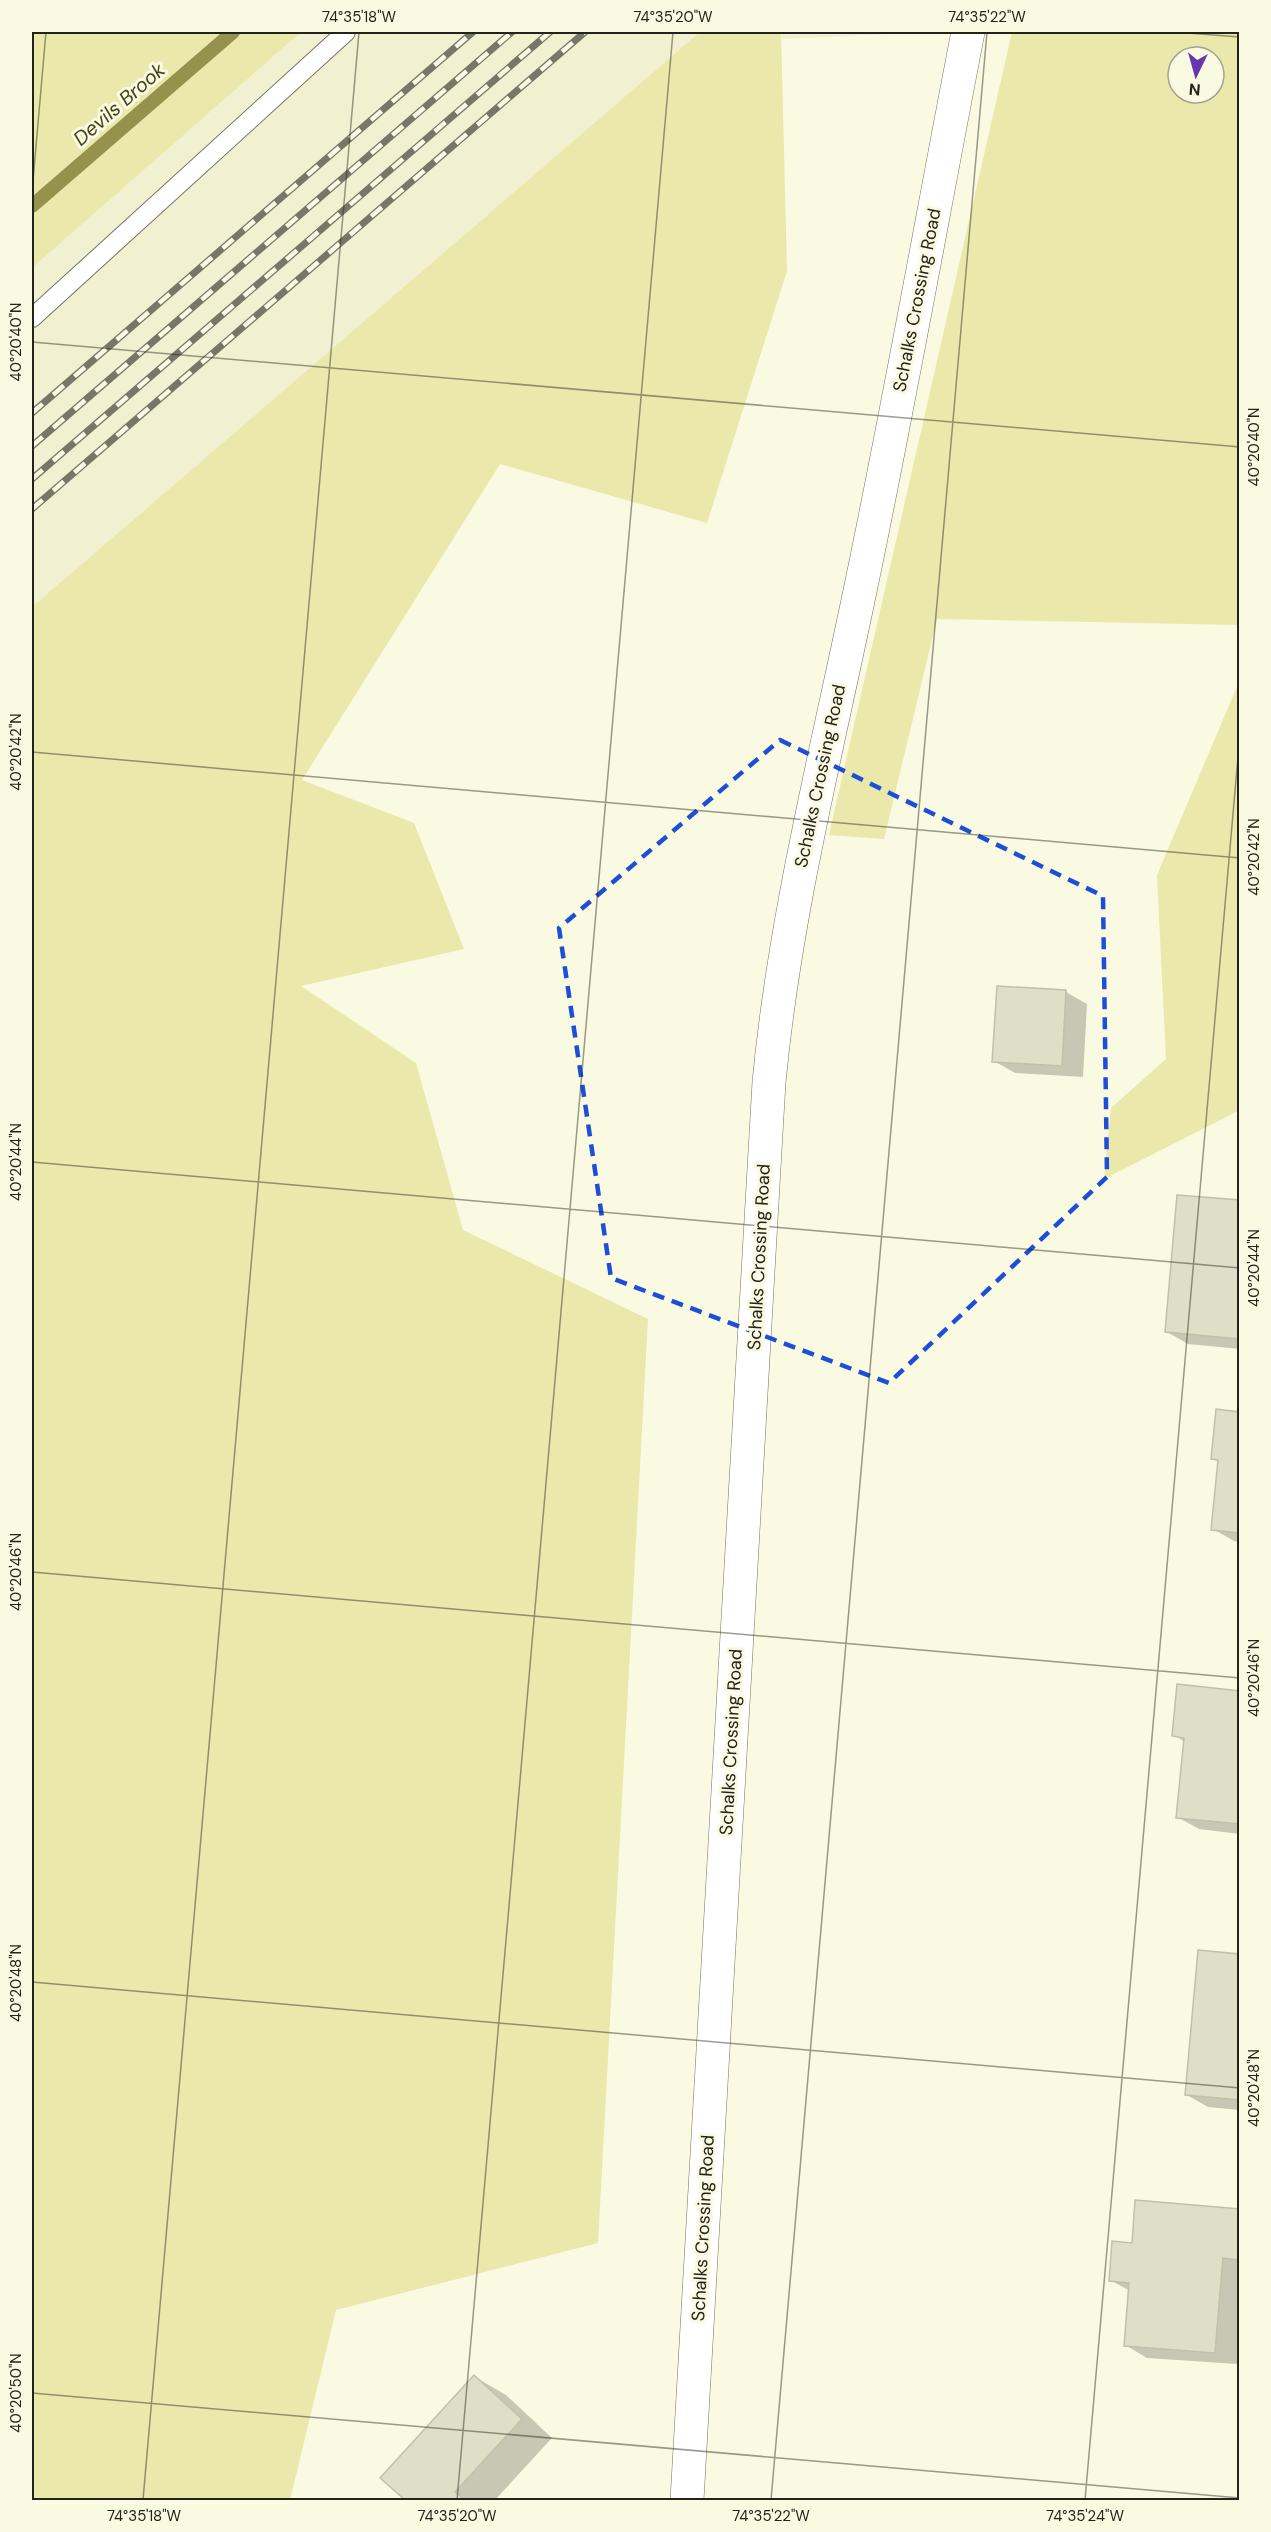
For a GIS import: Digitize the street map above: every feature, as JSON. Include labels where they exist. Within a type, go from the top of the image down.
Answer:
[{"type":"street","name":"Schalks Crossing Road","points":[[687,2500],[769,1082],[776,1009],[789,924],[861,590],[968,32]]},
{"type":"lane","points":[[32,318],[346,32]]},
{"type":"highlighted area","points":[[780,740],[1103,896],[1107,1177],[889,1383],[611,1278],[559,928]]},
{"type":"shaded area","points":[[32,32],[301,32],[32,268]]},
{"type":"shaded area","points":[[301,32],[700,32],[32,607],[32,268]]},
{"type":"shaded area","points":[[700,32],[781,32],[787,271],[707,523],[500,464],[302,780],[414,823],[464,949],[301,986],[416,1063],[463,1230],[648,1319],[598,2243],[336,2310],[290,2500],[32,2500],[32,607]]},
{"type":"shaded area","points":[[781,32],[892,32],[891,34],[782,39]]},
{"type":"shaded area","points":[[1012,32],[1239,32],[1239,625],[937,619],[884,839],[829,835]]},
{"type":"shaded area","points":[[1239,682],[1238,1111],[1104,1179],[1111,1108],[1166,1059],[1157,875]]},
{"type":"building","points":[[997,986],[1066,990],[1062,1066],[992,1062]]},
{"type":"building","points":[[1177,1195],[1240,1200],[1240,1339],[1165,1332]]},
{"type":"building","points":[[1216,1409],[1240,1412],[1240,1533],[1211,1530],[1218,1460],[1211,1459]]},
{"type":"building","points":[[1177,1684],[1240,1691],[1240,1824],[1176,1818],[1184,1738],[1172,1736]]},
{"type":"building","points":[[1198,1950],[1240,1954],[1240,2100],[1185,2095]]},
{"type":"building","points":[[1135,2200],[1240,2209],[1238,2260],[1223,2258],[1215,2353],[1124,2346],[1129,2283],[1109,2281],[1112,2241],[1132,2243]]},
{"type":"building","points":[[474,2375],[522,2419],[455,2492],[465,2500],[405,2500],[380,2478]]},
{"type":"waterway","name":"Devils Brook","points":[[32,206],[233,32]]},
{"type":"railway","points":[[32,413],[473,32]]},
{"type":"railway","points":[[32,446],[512,32]]},
{"type":"railway","points":[[32,479],[550,32]]},
{"type":"railway","points":[[32,509],[585,32]]}]
